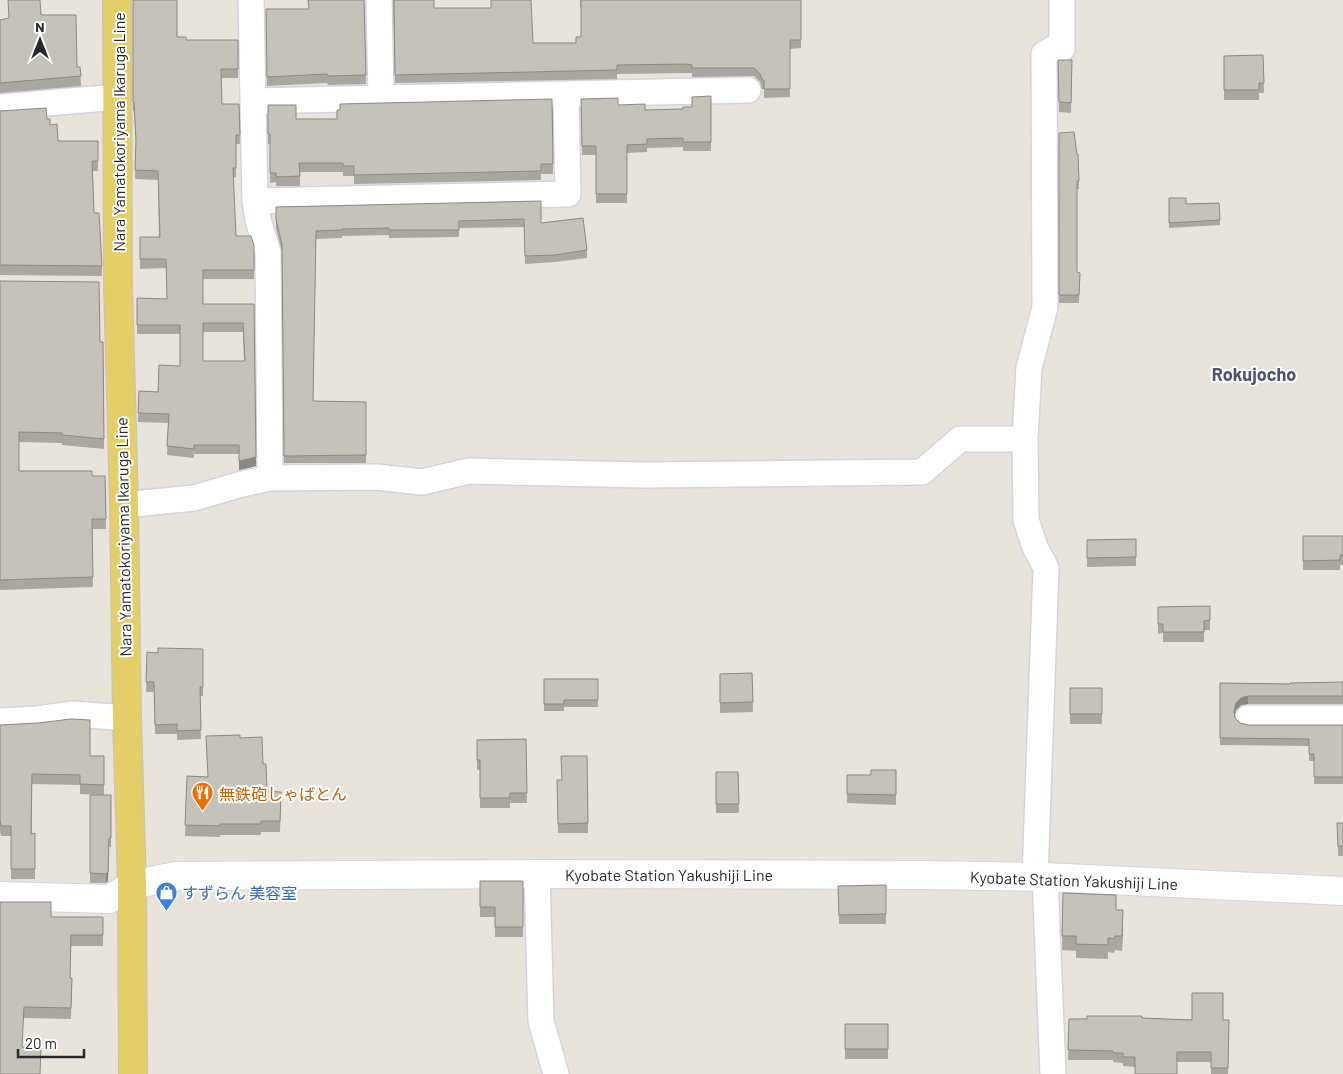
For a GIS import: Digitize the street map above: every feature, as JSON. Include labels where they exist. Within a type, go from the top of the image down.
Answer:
[{"type":"main road","name":"Nara Yamatokoriyama Ikaruga Line","points":[[118,0],[118,293],[132,885],[133,1074]]},
{"type":"main road","name":"Kyobate Station Yakushiji Line","points":[[0,896],[110,899],[132,885],[176,876],[536,874],[1040,877],[1343,891]]},
{"type":"street","points":[[251,0],[255,201],[258,220],[268,252],[270,478]]},
{"type":"street","points":[[379,0],[381,98]]},
{"type":"street","points":[[1053,1074],[1040,877],[1046,568],[1034,547],[1026,520],[1025,439],[1029,368],[1045,308],[1044,54],[1052,48],[1062,49],[1062,0]]},
{"type":"street","points":[[253,101],[748,90]]},
{"type":"street","points":[[255,201],[568,194],[566,94]]},
{"type":"street","points":[[0,107],[118,97]]},
{"type":"street","points":[[124,505],[194,498],[270,478],[376,477],[422,482],[469,471],[644,475],[922,472],[960,439],[1025,439]]},
{"type":"street","points":[[0,721],[37,719],[73,714],[127,718]]},
{"type":"street","points":[[1248,718],[1343,718]]},
{"type":"street","points":[[536,874],[540,1021],[556,1074]]},
{"type":"building","points":[[8,0],[40,0],[41,15],[76,15],[77,67],[80,67],[81,76],[0,83],[0,20],[9,18]]},
{"type":"building","points":[[133,0],[177,0],[177,37],[186,37],[186,40],[238,40],[238,69],[221,69],[222,104],[239,104],[240,135],[236,135],[236,168],[233,168],[236,236],[251,236],[254,245],[254,270],[203,270],[203,304],[254,304],[256,457],[239,461],[239,445],[194,445],[194,449],[167,446],[169,414],[138,413],[139,391],[158,392],[159,365],[180,366],[180,325],[137,325],[137,298],[167,299],[166,259],[140,259],[140,237],[160,237],[158,171],[135,170],[136,140],[133,102]],"holes":[[[203,323],[243,323],[245,361],[203,361]]]},
{"type":"building","points":[[308,0],[364,0],[366,75],[328,76],[327,74],[267,77],[266,9],[309,9]]},
{"type":"building","points":[[394,0],[434,0],[434,8],[491,8],[491,0],[531,0],[533,43],[576,43],[576,37],[581,37],[581,0],[801,0],[801,40],[790,40],[790,89],[764,89],[764,80],[762,80],[760,74],[754,68],[692,68],[692,65],[686,64],[617,65],[617,70],[395,75]]},
{"type":"building","points":[[1263,55],[1264,83],[1259,83],[1259,90],[1224,90],[1224,56]]},
{"type":"building","points":[[1058,60],[1072,60],[1071,103],[1059,102]]},
{"type":"building","points":[[711,96],[711,142],[683,142],[683,138],[647,139],[647,144],[627,145],[627,194],[596,194],[596,146],[582,146],[581,99],[618,98],[618,105],[645,104],[645,110],[683,109],[683,107],[692,107],[692,97]]},
{"type":"building","points":[[552,99],[553,164],[541,164],[541,171],[354,175],[354,166],[343,166],[343,163],[299,163],[300,176],[276,177],[276,173],[270,173],[268,105],[296,105],[296,119],[337,119],[337,110],[340,110],[340,104]]},
{"type":"building","points":[[46,108],[47,119],[50,119],[50,125],[57,124],[58,141],[98,141],[98,161],[92,161],[94,213],[99,213],[102,266],[0,265],[0,111]]},
{"type":"building","points":[[1074,132],[1078,154],[1079,181],[1077,181],[1077,272],[1080,273],[1079,295],[1059,295],[1059,133]]},
{"type":"building","points":[[1169,198],[1186,198],[1186,204],[1219,203],[1220,220],[1169,223]]},
{"type":"building","points":[[541,201],[541,223],[583,218],[587,250],[555,255],[525,256],[524,219],[459,221],[459,230],[389,230],[389,228],[316,231],[313,401],[366,402],[366,455],[284,456],[282,244],[276,220],[276,207]]},
{"type":"building","points":[[0,281],[99,282],[100,342],[103,342],[104,439],[62,435],[62,433],[19,432],[19,471],[92,471],[92,476],[105,476],[106,519],[92,519],[93,577],[0,580]]},
{"type":"building","points":[[1303,536],[1343,536],[1343,555],[1340,555],[1340,560],[1303,561]]},
{"type":"building","points":[[1136,539],[1136,557],[1087,558],[1087,540]]},
{"type":"building","points":[[1210,606],[1210,620],[1204,621],[1204,632],[1163,632],[1163,624],[1158,624],[1158,607]]},
{"type":"building","points":[[158,648],[203,649],[203,687],[200,687],[201,730],[177,731],[177,724],[155,725],[154,682],[146,682],[147,652],[158,653]]},
{"type":"building","points":[[752,673],[753,702],[720,703],[720,674]]},
{"type":"building","points":[[544,679],[598,679],[598,700],[564,700],[564,704],[544,704]]},
{"type":"building","points":[[1343,682],[1343,696],[1248,696],[1241,698],[1236,703],[1234,711],[1235,718],[1240,723],[1248,725],[1343,725],[1343,777],[1314,777],[1314,754],[1309,754],[1309,739],[1220,738],[1220,683],[1290,684]]},
{"type":"building","points":[[1070,688],[1102,688],[1102,714],[1070,714]]},
{"type":"building","points":[[71,719],[90,720],[90,756],[104,756],[104,785],[80,784],[80,775],[32,774],[31,834],[35,833],[35,869],[11,869],[11,826],[1,826],[0,821],[0,725]]},
{"type":"building","points":[[240,735],[240,738],[262,737],[267,791],[281,792],[280,821],[261,821],[261,824],[220,824],[220,826],[185,825],[187,776],[208,777],[206,736]]},
{"type":"building","points":[[526,739],[527,793],[510,793],[510,798],[480,798],[480,760],[477,760],[477,740]]},
{"type":"building","points":[[561,756],[587,756],[588,823],[558,824],[557,780],[562,780]]},
{"type":"building","points":[[871,770],[896,770],[896,795],[847,794],[847,775],[871,775]]},
{"type":"building","points":[[716,772],[738,772],[739,804],[716,804]]},
{"type":"building","points":[[90,795],[111,795],[111,838],[109,838],[108,872],[106,874],[90,873]]},
{"type":"building","points":[[1337,823],[1343,823],[1343,846],[1338,846]]},
{"type":"building","points":[[480,881],[523,881],[523,927],[495,927],[495,907],[480,907]]},
{"type":"building","points":[[886,885],[886,914],[839,915],[838,886]]},
{"type":"building","points":[[1063,893],[1116,895],[1116,910],[1123,910],[1122,936],[1115,936],[1114,939],[1108,938],[1108,945],[1076,944],[1076,936],[1062,936]]},
{"type":"building","points":[[0,902],[51,902],[51,917],[103,917],[103,935],[71,935],[71,1008],[24,1007],[22,1047],[41,1047],[40,1074],[0,1074]]},
{"type":"building","points":[[1192,993],[1223,993],[1223,1020],[1229,1020],[1228,1068],[1211,1068],[1211,1052],[1177,1052],[1177,1074],[1135,1074],[1135,1057],[1123,1057],[1123,1053],[1113,1053],[1113,1051],[1068,1050],[1069,1019],[1087,1019],[1087,1016],[1142,1016],[1142,1018],[1192,1020]]},
{"type":"building","points":[[845,1024],[888,1024],[888,1049],[845,1049]]},
{"type":"place","name":"無鉄砲しゃばとん","points":[[203,812]]},
{"type":"place","name":"すずらん 美容室","points":[[166,911]]},
{"type":"district","name":"Rokujocho","points":[[1254,374]]}]
